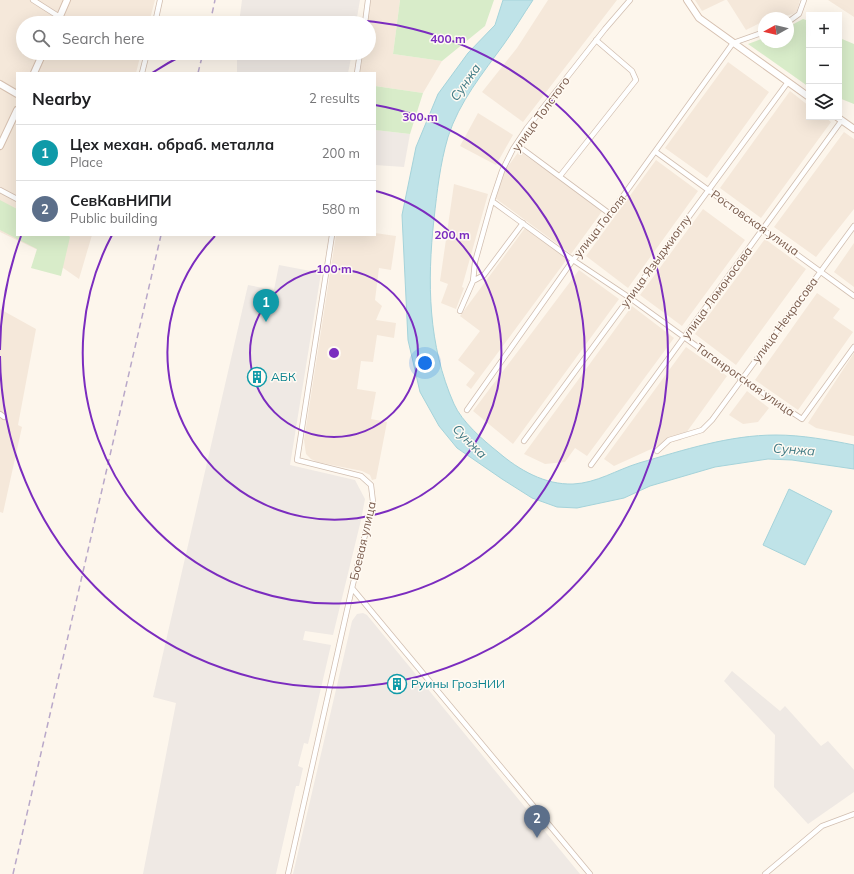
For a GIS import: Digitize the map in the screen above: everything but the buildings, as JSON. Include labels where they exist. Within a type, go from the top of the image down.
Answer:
[{"type":"main road","points":[[60,16],[67,0]]},
{"type":"main road","points":[[687,0],[699,18],[806,95]]},
{"type":"main road","points":[[34,72],[40,60]]},
{"type":"main road","points":[[0,84],[16,93]]},
{"type":"main road","points":[[0,146],[16,112]]},
{"type":"main road","points":[[841,120],[854,129]]},
{"type":"street","points":[[33,0],[58,16]]},
{"type":"street","points":[[157,16],[160,0]]},
{"type":"street","points":[[366,16],[368,0]]},
{"type":"street","name":"улица Толстого","points":[[460,311],[474,281],[475,262],[502,171],[527,128],[596,40],[630,0]]},
{"type":"street","points":[[794,18],[799,14],[804,0]]},
{"type":"street","points":[[733,43],[758,34]]},
{"type":"street","points":[[560,176],[636,80],[632,71],[596,40]]},
{"type":"street","name":"улица Гоголя","points":[[467,410],[573,260],[610,214],[656,152],[733,43]]},
{"type":"street","points":[[142,72],[145,60]]},
{"type":"street","points":[[357,72],[359,60]]},
{"type":"street","name":"улица Языджиоглу","points":[[524,441],[788,82]]},
{"type":"street","name":"улица Ломоносова","points":[[591,465],[763,229],[839,120]]},
{"type":"street","points":[[517,145],[610,214]]},
{"type":"street","name":"Ростовская улица","points":[[656,152],[821,270],[854,296]]},
{"type":"street","points":[[0,190],[16,198]]},
{"type":"street","name":"Таганрогская улица","points":[[492,201],[742,379],[802,419],[854,347]]},
{"type":"street","points":[[474,281],[484,275],[523,223]]},
{"type":"street","name":"улица Некрасова","points":[[657,451],[669,440],[702,430],[712,420],[854,226]]},
{"type":"street","name":"Боевая улица","points":[[288,874],[352,588],[373,502],[371,485],[361,476],[298,460],[332,236]]},
{"type":"street","points":[[352,588],[590,874]]},
{"type":"street","points":[[765,874],[822,826],[854,814]]},
{"type":"shaded area","points":[[0,0],[155,0],[151,16],[16,16],[16,60],[139,60],[136,72],[16,72],[16,236],[92,236],[79,279],[36,249],[0,232]]},
{"type":"shaded area","points":[[242,0],[360,0],[357,16],[240,16]]},
{"type":"shaded area","points":[[371,0],[400,0],[393,54],[442,61],[423,93],[376,86],[376,72],[360,72],[362,60],[376,60],[376,16],[368,16]]},
{"type":"shaded area","points":[[548,0],[617,0],[523,122],[482,92],[517,48]]},
{"type":"shaded area","points":[[695,0],[725,0],[702,11]]},
{"type":"shaded area","points":[[727,0],[800,0],[797,11],[794,13],[794,12],[758,12],[758,24],[746,30]]},
{"type":"shaded area","points":[[828,0],[854,0],[854,17]]},
{"type":"shaded area","points":[[237,60],[351,60],[348,72],[237,72]]},
{"type":"shaded area","points":[[728,62],[769,92],[707,178],[665,148]]},
{"type":"shaded area","points":[[790,91],[806,104],[806,120],[829,120],[831,122],[761,218],[720,188]]},
{"type":"shaded area","points":[[478,113],[513,135],[496,165],[460,146]]},
{"type":"shaded area","points":[[376,130],[410,134],[404,167],[376,165]]},
{"type":"shaded area","points":[[844,132],[854,139],[854,209],[816,257],[774,227]]},
{"type":"shaded area","points":[[519,151],[603,210],[571,254],[495,198],[503,173]]},
{"type":"shaded area","points":[[656,160],[698,191],[628,288],[586,256]]},
{"type":"shaded area","points":[[454,184],[488,194],[462,287],[464,288],[456,309],[441,303],[448,284],[440,281]]},
{"type":"shaded area","points":[[703,209],[745,240],[682,326],[640,295]]},
{"type":"shaded area","points":[[525,228],[567,259],[471,389],[466,385],[475,373],[458,360],[480,331],[460,316]]},
{"type":"shaded area","points":[[376,233],[396,236],[391,270],[379,268],[375,300],[382,306],[376,320],[396,323],[394,338],[377,335],[373,362],[361,361],[357,389],[376,392],[371,419],[387,422],[376,479],[372,480],[370,475],[362,471],[317,462],[311,459],[306,454],[304,440],[336,236],[376,236]]},
{"type":"shaded area","points":[[765,239],[806,269],[736,365],[695,334]]},
{"type":"shaded area","points":[[854,243],[854,287],[834,272]]},
{"type":"shaded area","points":[[279,265],[321,273],[290,465],[355,480],[365,499],[361,520],[333,635],[305,631],[303,640],[331,645],[308,744],[304,743],[298,766],[303,768],[299,786],[296,786],[276,874],[143,874],[176,703],[153,697],[248,285],[274,290]]},
{"type":"shaded area","points":[[579,270],[619,299],[513,444],[473,411]]},
{"type":"shaded area","points":[[817,293],[840,309],[833,318],[853,332],[798,410],[755,380]]},
{"type":"shaded area","points":[[632,306],[674,338],[587,456],[575,448],[565,462],[545,464],[524,454]]},
{"type":"shaded area","points":[[0,309],[36,329],[18,425],[22,427],[3,513],[0,512]]},
{"type":"shaded area","points":[[686,347],[727,376],[681,440],[660,445],[614,466],[604,459]]},
{"type":"shaded area","points":[[854,353],[854,436],[816,428],[808,423]]},
{"type":"shaded area","points":[[747,391],[769,408],[758,422],[743,424],[729,415]]},
{"type":"shaded area","points":[[363,613],[367,615],[580,874],[293,874],[352,621],[357,614]]},
{"type":"shaded area","points":[[732,671],[780,711],[785,706],[821,746],[828,741],[854,770],[854,792],[808,824],[774,787],[775,735],[724,681]]},
{"type":"green space","points":[[400,0],[494,0],[485,26],[442,61],[393,54]]},
{"type":"green space","points":[[803,19],[806,20],[806,85],[748,44],[758,40],[758,48],[794,48],[794,24]]},
{"type":"green space","points":[[842,39],[854,44],[854,104],[842,99]]},
{"type":"green space","points":[[376,86],[423,93],[410,134],[376,130]]},
{"type":"green space","points":[[0,200],[16,208],[16,236],[69,236],[61,276],[31,268],[37,249],[0,230]]},
{"type":"water","name":"Сунжа","points":[[503,0],[533,0],[508,39],[472,88],[458,112],[448,137],[443,157],[434,219],[430,290],[434,336],[445,382],[454,404],[467,424],[506,459],[515,465],[543,479],[563,484],[582,483],[598,479],[639,463],[724,440],[776,435],[796,436],[854,445],[854,469],[792,460],[768,459],[715,467],[650,486],[624,498],[577,508],[557,507],[532,498],[502,479],[457,448],[439,426],[420,392],[408,340],[402,215],[416,147],[438,94],[468,53],[495,25]]},
{"type":"water","points":[[789,489],[832,511],[805,565],[763,545]]},
{"type":"railway","points":[[212,16],[215,0]]},
{"type":"railway","points":[[198,72],[201,60]]},
{"type":"railway","points":[[13,874],[161,236]]},
{"type":"place","name":"Цех механ. обраб. металла","points":[[266,322]]},
{"type":"place","name":"АБК","points":[[257,377]]},
{"type":"place","name":"Руины ГрозНИИ","points":[[397,684]]},
{"type":"place","name":"СевКавНИПИ","points":[[537,838]]}]
